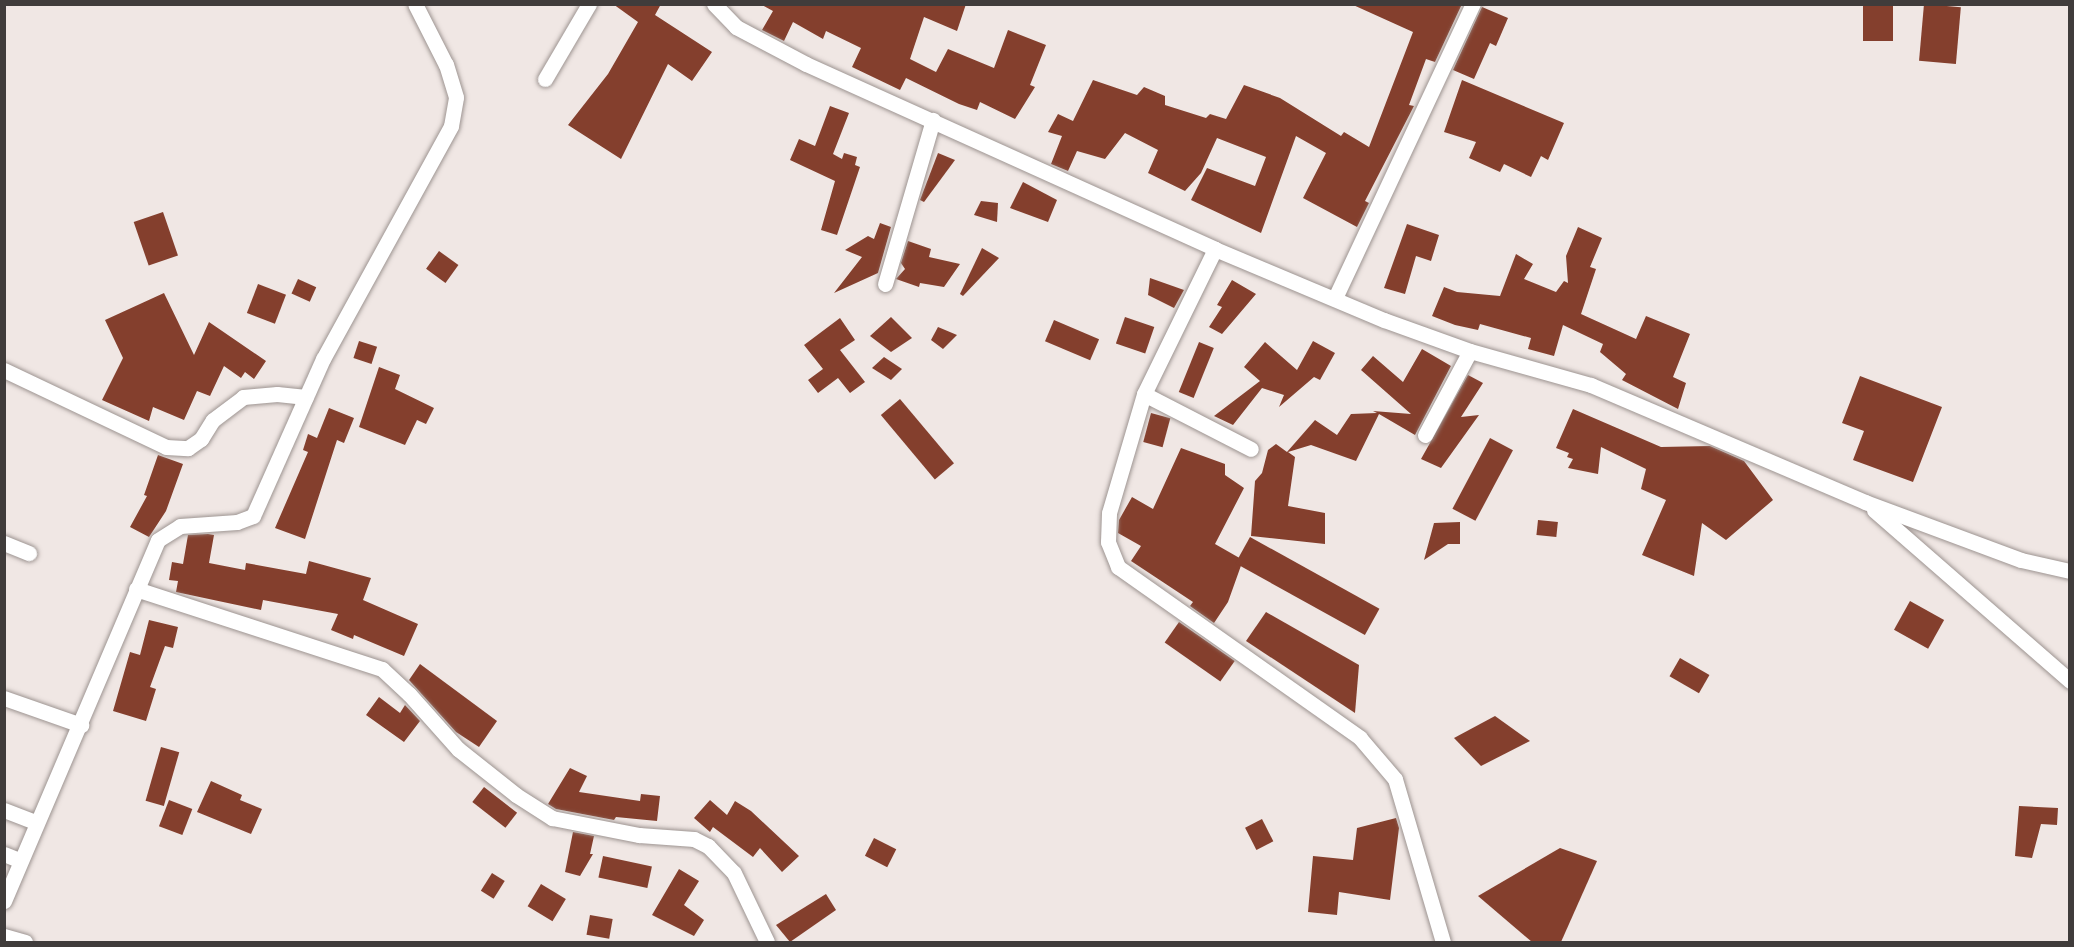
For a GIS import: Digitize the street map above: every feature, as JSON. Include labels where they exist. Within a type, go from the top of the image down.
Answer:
[{"type":"street","points":[[4,901],[12,857],[36,822],[81,725],[158,540],[180,526],[237,522],[253,516],[306,397],[360,289],[451,126],[456,97],[446,65],[415,4]]},
{"type":"street","points":[[545,79],[589,4]]},
{"type":"street","points":[[1335,298],[1473,4]]},
{"type":"street","points":[[717,6],[736,27],[806,64],[1215,249],[1470,351],[1591,385],[1865,502],[2021,560],[2070,571]]},
{"type":"street","points":[[885,284],[933,120]]},
{"type":"street","points":[[1215,249],[1144,394],[1109,513],[1108,542],[1118,567],[1360,738],[1395,779],[1443,942]]},
{"type":"street","points":[[1425,435],[1470,351]]},
{"type":"street","points":[[4,370],[166,447],[188,447],[201,439],[213,420],[243,397],[277,394],[306,397]]},
{"type":"street","points":[[1144,394],[1251,449]]},
{"type":"street","points":[[1865,502],[2070,681]]},
{"type":"street","points":[[4,543],[29,553]]},
{"type":"street","points":[[136,589],[382,669],[409,694],[458,749],[516,795],[552,818],[639,835],[694,839],[708,846],[734,873],[767,942]]},
{"type":"street","points":[[4,698],[81,725]]},
{"type":"street","points":[[4,810],[36,822]]},
{"type":"street","points":[[4,936],[25,942]]},
{"type":"building","points":[[613,4],[661,4],[655,15],[712,52],[692,81],[668,64],[621,159],[568,125],[608,74],[638,22]]},
{"type":"building","points":[[760,4],[966,4],[957,31],[924,17],[910,59],[936,72],[948,49],[994,68],[1008,30],[1046,45],[1030,85],[1035,87],[1015,119],[980,102],[977,110],[959,104],[906,78],[900,90],[852,67],[861,48],[826,31],[823,39],[793,22],[784,41],[762,30],[773,11]]},
{"type":"building","points":[[1351,4],[1462,4],[1435,62],[1426,59],[1409,105],[1414,106],[1365,201],[1369,203],[1357,227],[1303,198],[1326,153],[1296,136],[1261,233],[1191,200],[1207,168],[1255,186],[1266,157],[1217,138],[1201,173],[1185,191],[1148,173],[1158,150],[1125,133],[1105,159],[1077,151],[1068,171],[1051,164],[1062,136],[1048,132],[1058,114],[1073,121],[1093,80],[1137,95],[1144,87],[1165,96],[1165,105],[1206,118],[1210,114],[1226,119],[1244,85],[1280,98],[1341,136],[1344,132],[1369,147],[1413,32]]},
{"type":"building","points":[[1863,4],[1893,4],[1893,41],[1863,41]]},
{"type":"building","points":[[1924,4],[1961,7],[1956,64],[1919,61]]},
{"type":"building","points":[[1482,7],[1508,18],[1496,46],[1490,43],[1474,79],[1453,70]]},
{"type":"building","points":[[1462,80],[1564,123],[1548,160],[1541,156],[1531,177],[1504,164],[1500,172],[1469,158],[1476,142],[1444,132]]},
{"type":"building","points":[[830,106],[849,113],[833,154],[842,159],[844,153],[857,157],[855,165],[860,167],[837,235],[821,230],[835,181],[790,160],[799,139],[815,146]]},
{"type":"building","points":[[938,153],[955,160],[924,202],[920,200]]},
{"type":"building","points":[[1023,182],[1057,200],[1048,222],[1010,208]]},
{"type":"building","points":[[981,201],[998,203],[997,222],[974,215]]},
{"type":"building","points":[[163,212],[178,255],[149,266],[134,222]]},
{"type":"building","points":[[880,223],[891,227],[878,273],[834,293],[862,257],[845,250],[868,236],[874,239]]},
{"type":"building","points":[[1407,224],[1439,235],[1431,261],[1416,256],[1405,294],[1384,288]]},
{"type":"building","points":[[1578,227],[1602,238],[1590,267],[1596,269],[1581,314],[1636,339],[1646,316],[1690,334],[1673,377],[1686,383],[1678,409],[1622,380],[1626,374],[1600,352],[1603,344],[1563,325],[1554,356],[1528,349],[1531,338],[1480,324],[1478,330],[1455,325],[1432,316],[1444,287],[1457,292],[1500,296],[1516,254],[1533,264],[1524,279],[1556,292],[1564,281],[1568,283],[1566,256]]},
{"type":"building","points":[[908,241],[931,249],[929,257],[960,264],[944,287],[920,283],[919,287],[896,279],[905,269],[901,263]]},
{"type":"building","points":[[982,248],[999,258],[963,296],[960,294]]},
{"type":"building","points":[[439,251],[458,265],[445,283],[426,269]]},
{"type":"building","points":[[1150,278],[1184,290],[1174,308],[1148,295]]},
{"type":"building","points":[[298,279],[316,287],[310,302],[291,294]]},
{"type":"building","points":[[1232,280],[1256,294],[1222,334],[1209,327],[1222,307],[1217,305]]},
{"type":"building","points":[[258,284],[286,295],[275,324],[247,313]]},
{"type":"building","points":[[164,293],[194,355],[209,322],[266,361],[254,379],[245,372],[241,378],[224,366],[210,396],[197,391],[184,420],[153,407],[149,421],[102,400],[123,358],[105,320]]},
{"type":"building","points":[[891,317],[912,338],[891,352],[870,336]]},
{"type":"building","points":[[1125,317],[1154,327],[1145,354],[1116,343]]},
{"type":"building","points":[[840,318],[855,340],[840,350],[865,382],[850,393],[838,378],[818,393],[808,380],[823,369],[804,345]]},
{"type":"building","points":[[1054,320],[1099,339],[1090,360],[1045,341]]},
{"type":"building","points":[[938,327],[957,335],[943,349],[931,340]]},
{"type":"building","points":[[359,341],[377,347],[372,364],[353,358]]},
{"type":"building","points":[[1313,341],[1335,353],[1320,380],[1314,377],[1279,407],[1284,395],[1262,388],[1233,425],[1214,416],[1260,381],[1244,367],[1265,342],[1297,370]]},
{"type":"building","points":[[1199,342],[1214,348],[1194,398],[1179,392]]},
{"type":"building","points":[[1422,349],[1451,366],[1415,435],[1379,414],[1356,461],[1311,445],[1288,452],[1295,457],[1288,506],[1325,513],[1325,544],[1251,536],[1255,481],[1262,473],[1268,450],[1276,444],[1287,452],[1315,420],[1337,435],[1351,414],[1377,413],[1373,411],[1411,414],[1361,370],[1373,356],[1403,382]]},
{"type":"building","points":[[884,357],[902,369],[891,380],[872,368]]},
{"type":"building","points":[[379,367],[400,375],[395,389],[434,408],[426,424],[417,420],[405,445],[359,427]]},
{"type":"building","points":[[1468,375],[1483,383],[1461,417],[1479,415],[1441,468],[1421,459]]},
{"type":"building","points":[[1860,376],[1942,407],[1913,482],[1853,460],[1864,431],[1842,423]]},
{"type":"building","points":[[900,399],[954,463],[935,479],[881,415]]},
{"type":"building","points":[[329,408],[354,418],[344,443],[337,440],[305,539],[275,528],[308,452],[303,450],[308,434],[317,438]]},
{"type":"building","points":[[1573,409],[1661,447],[1710,446],[1744,461],[1773,500],[1726,540],[1702,523],[1694,576],[1642,555],[1666,500],[1641,489],[1646,469],[1601,447],[1598,474],[1568,468],[1573,459],[1567,457],[1569,453],[1556,448]]},
{"type":"building","points":[[1151,413],[1170,418],[1163,447],[1143,442]]},
{"type":"building","points":[[1490,438],[1513,450],[1475,521],[1452,509]]},
{"type":"building","points":[[1181,448],[1225,464],[1225,475],[1244,488],[1215,544],[1243,560],[1228,602],[1214,623],[1190,606],[1193,602],[1131,561],[1141,546],[1118,533],[1119,520],[1132,497],[1153,509]]},
{"type":"building","points":[[158,455],[183,464],[166,511],[149,537],[130,527],[147,496],[144,495]]},
{"type":"building","points":[[1538,520],[1558,522],[1556,537],[1536,535]]},
{"type":"building","points":[[1460,522],[1460,544],[1448,544],[1424,560],[1434,523]]},
{"type":"building","points":[[188,535],[214,535],[209,563],[245,570],[246,563],[306,574],[309,561],[371,578],[363,600],[418,624],[404,656],[354,635],[353,639],[331,630],[338,614],[263,600],[261,610],[176,592],[178,581],[169,580],[172,562],[183,564]]},
{"type":"building","points":[[1250,537],[1379,609],[1365,635],[1235,563]]},
{"type":"building","points":[[1910,601],[1944,620],[1928,649],[1894,630]]},
{"type":"building","points":[[1266,612],[1359,665],[1355,713],[1246,641]]},
{"type":"building","points":[[149,620],[178,627],[173,648],[165,646],[150,687],[156,689],[146,721],[113,711],[130,652],[140,655]]},
{"type":"building","points":[[1179,622],[1235,661],[1220,681],[1165,642]]},
{"type":"building","points":[[1680,658],[1709,675],[1699,693],[1670,676]]},
{"type":"building","points":[[420,664],[497,721],[479,747],[456,732],[409,680]]},
{"type":"building","points":[[379,697],[400,713],[405,705],[420,721],[404,742],[366,715]]},
{"type":"building","points":[[1495,716],[1530,741],[1481,766],[1454,738]]},
{"type":"building","points":[[161,747],[179,752],[164,806],[146,801]]},
{"type":"building","points":[[570,768],[587,776],[579,792],[640,801],[641,794],[660,796],[657,821],[616,817],[614,820],[556,809],[548,804]]},
{"type":"building","points":[[211,781],[242,795],[240,800],[262,809],[251,834],[197,812]]},
{"type":"building","points":[[484,787],[517,813],[505,828],[472,802]]},
{"type":"building","points":[[169,800],[192,809],[182,835],[159,826]]},
{"type":"building","points":[[710,800],[727,815],[735,801],[751,811],[799,856],[782,872],[760,848],[753,857],[713,827],[710,832],[694,818]]},
{"type":"building","points":[[2019,806],[2058,808],[2057,825],[2041,824],[2032,858],[2015,856]]},
{"type":"building","points":[[1396,818],[1399,828],[1390,900],[1339,892],[1337,915],[1308,912],[1313,856],[1353,860],[1357,828]]},
{"type":"building","points":[[1262,819],[1273,841],[1256,850],[1245,828]]},
{"type":"building","points":[[573,832],[594,836],[590,854],[593,854],[580,876],[565,872]]},
{"type":"building","points":[[874,838],[896,849],[887,867],[865,856]]},
{"type":"building","points":[[1560,848],[1597,861],[1561,942],[1532,942],[1478,896]]},
{"type":"building","points":[[603,856],[652,866],[647,888],[598,878]]},
{"type":"building","points":[[679,869],[699,881],[684,905],[704,920],[694,936],[652,915]]},
{"type":"building","points":[[492,873],[505,881],[494,899],[481,891]]},
{"type":"building","points":[[541,884],[566,899],[552,921],[528,906]]},
{"type":"building","points":[[826,894],[836,910],[790,942],[776,925]]},
{"type":"building","points":[[590,915],[613,919],[609,939],[587,935]]}]
